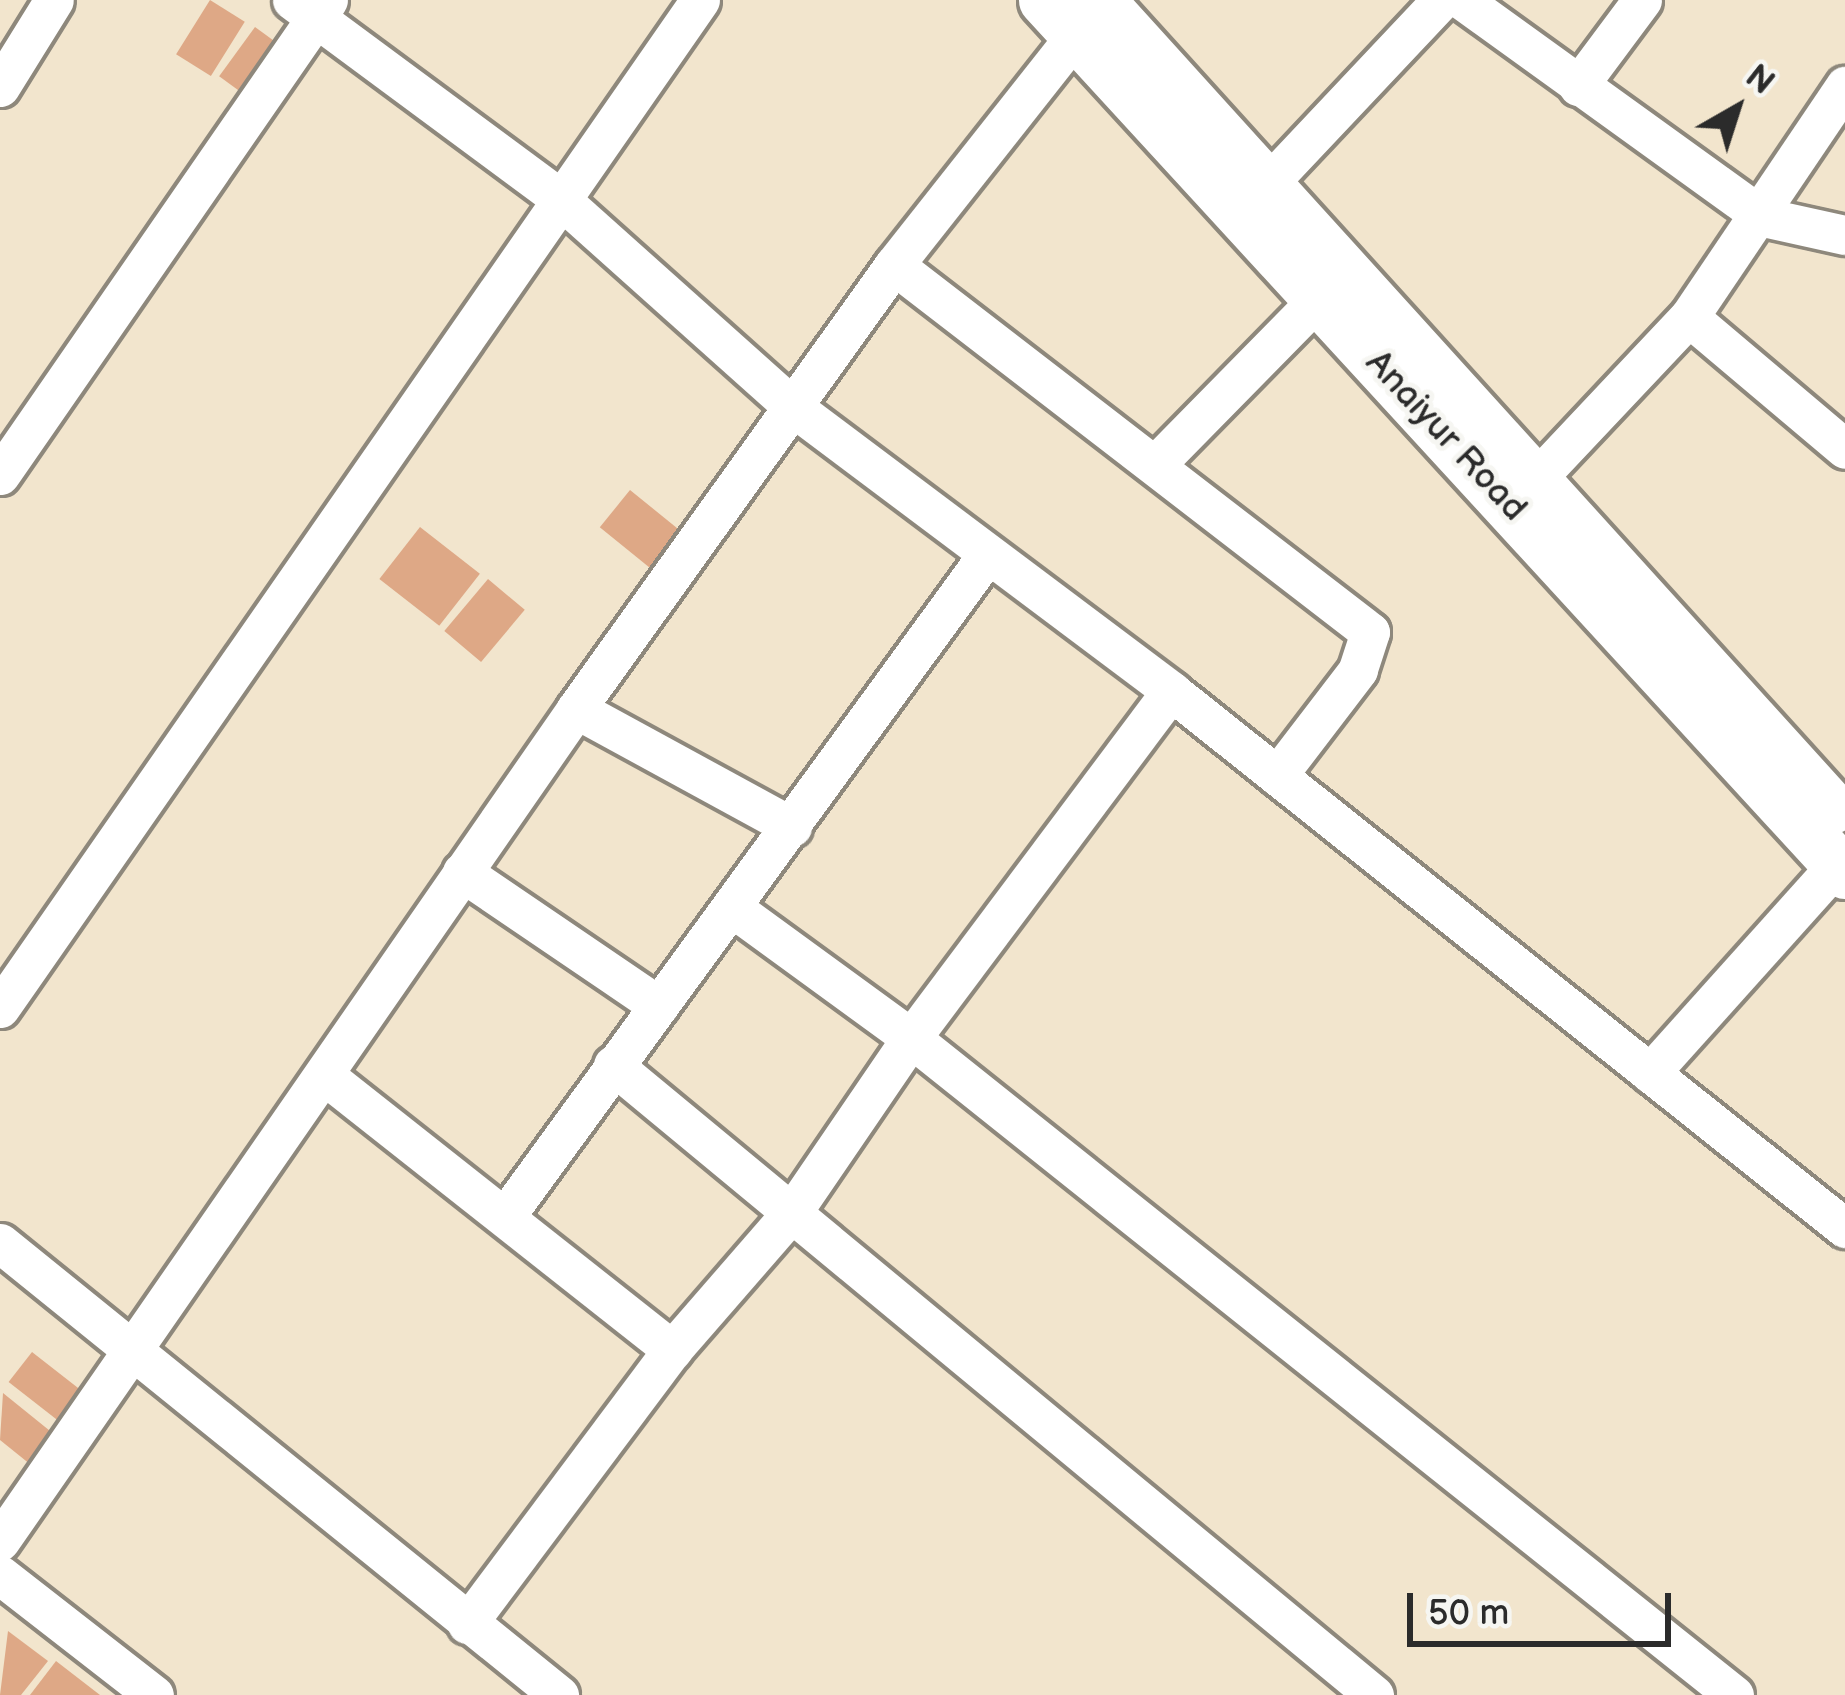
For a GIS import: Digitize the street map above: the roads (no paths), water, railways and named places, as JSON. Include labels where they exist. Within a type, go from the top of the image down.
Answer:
[{"type":"main road","name":"Anaiyur Road","points":[[1085,7],[1252,201],[1538,477],[1843,854]]},
{"type":"main road","name":"Anaiyur Road","points":[[1252,201],[1318,299],[1843,854]]},
{"type":"street","points":[[0,1009],[558,197],[700,0]]},
{"type":"street","points":[[1252,201],[1441,0]]},
{"type":"street","points":[[1462,0],[1763,218],[1845,235]]},
{"type":"street","points":[[1578,86],[1642,0]]},
{"type":"street","points":[[0,87],[57,2]]},
{"type":"street","points":[[0,475],[315,5],[558,197],[793,407],[1172,691],[1845,1228]]},
{"type":"street","points":[[0,1541],[140,1352],[576,709],[1085,7]]},
{"type":"street","points":[[1538,477],[1689,316],[1763,218],[1845,86]]},
{"type":"street","points":[[894,265],[1370,632],[1358,670],[1277,776]]},
{"type":"street","points":[[1156,464],[1318,299]]},
{"type":"street","points":[[1689,316],[1845,449]]},
{"type":"street","points":[[507,1214],[613,1065],[734,909],[987,555]]},
{"type":"street","points":[[467,1624],[672,1350],[793,1211],[911,1038],[1172,691]]},
{"type":"street","points":[[576,709],[792,827]]},
{"type":"street","points":[[1650,1073],[1843,854]]},
{"type":"street","points":[[462,872],[658,1006]]},
{"type":"street","points":[[734,909],[911,1038],[1734,1695]]},
{"type":"street","points":[[613,1065],[1374,1695]]},
{"type":"street","points":[[324,1075],[507,1214],[672,1350]]},
{"type":"street","points":[[0,1243],[560,1695]]},
{"type":"street","points":[[0,1575],[154,1695]]}]
